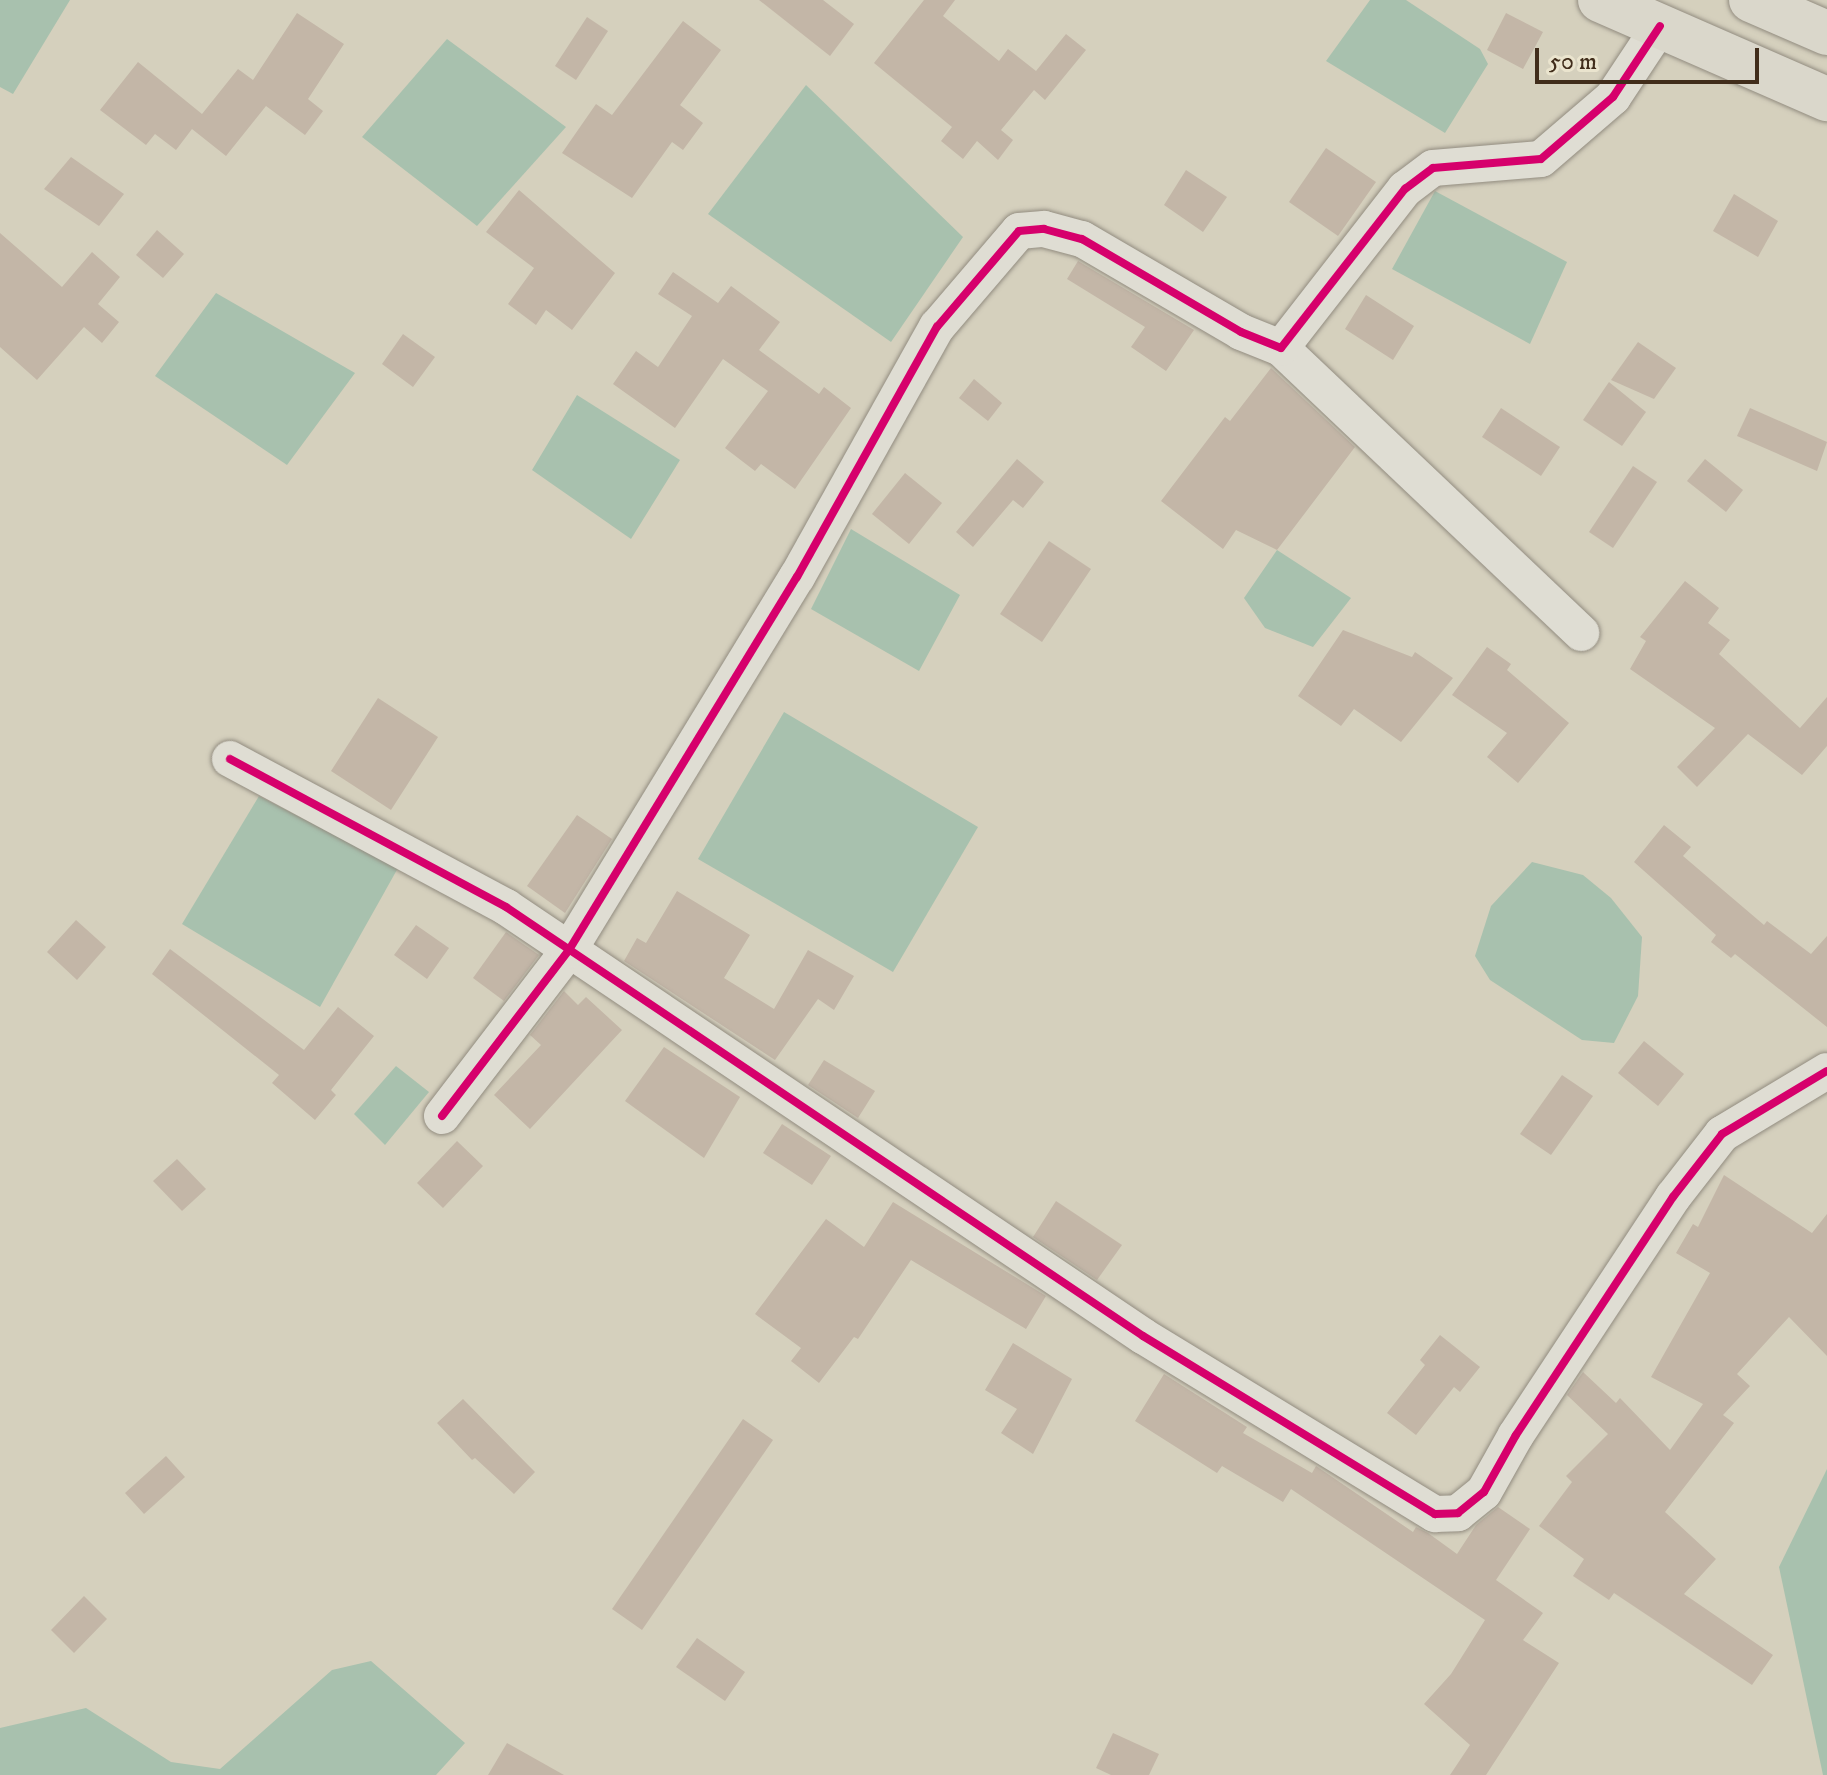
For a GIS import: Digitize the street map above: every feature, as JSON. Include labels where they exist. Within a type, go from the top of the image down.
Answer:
[{"type":"highway","points":[[1600,0],[1827,99]]},
{"type":"highway","points":[[1751,0],[1827,33]]},
{"type":"street","points":[[1281,348],[1405,189],[1433,168],[1541,159],[1613,97],[1660,26]]},
{"type":"street","points":[[442,1116],[569,950],[790,590],[937,327],[1019,231],[1044,229],[1082,239],[1241,332],[1281,348],[1581,633]]},
{"type":"street","points":[[230,759],[506,907],[1143,1336],[1435,1514],[1458,1513],[1484,1492],[1516,1435],[1673,1197],[1722,1134],[1827,1071]]},
{"type":"shaded area","points":[[0,0],[70,0],[13,94],[0,87]]},
{"type":"shaded area","points":[[1370,0],[1406,0],[1480,49],[1488,64],[1445,133],[1326,61]]},
{"type":"shaded area","points":[[447,39],[566,127],[477,226],[362,137]]},
{"type":"shaded area","points":[[806,85],[963,237],[891,342],[708,214]]},
{"type":"shaded area","points":[[1435,191],[1567,262],[1530,344],[1392,269]]},
{"type":"shaded area","points":[[216,293],[355,373],[287,465],[155,376]]},
{"type":"shaded area","points":[[577,395],[680,460],[631,539],[532,470]]},
{"type":"shaded area","points":[[851,529],[960,595],[919,671],[811,609]]},
{"type":"shaded area","points":[[1277,550],[1351,598],[1313,647],[1265,628],[1244,598]]},
{"type":"shaded area","points":[[784,712],[978,827],[893,972],[698,859]]},
{"type":"shaded area","points":[[259,796],[398,868],[320,1007],[182,924]]},
{"type":"shaded area","points":[[1532,862],[1583,875],[1611,898],[1642,937],[1638,996],[1614,1043],[1582,1040],[1490,980],[1475,956],[1491,906]]},
{"type":"shaded area","points":[[396,1066],[429,1092],[385,1145],[354,1114]]},
{"type":"shaded area","points":[[1827,1469],[1827,1775],[1823,1775],[1779,1567]]},
{"type":"shaded area","points":[[371,1661],[465,1743],[436,1775],[0,1775],[0,1728],[86,1708],[171,1762],[220,1769],[332,1670]]},
{"type":"building","points":[[759,0],[823,0],[854,24],[830,56]]},
{"type":"building","points":[[924,0],[955,0],[943,16],[999,61],[1008,49],[1036,71],[1066,34],[1086,50],[1045,100],[1034,90],[1001,130],[1013,140],[998,160],[977,141],[963,159],[941,141],[952,127],[874,63]]},
{"type":"building","points":[[297,13],[344,44],[308,99],[323,111],[305,135],[266,106],[226,156],[192,129],[176,150],[155,134],[146,145],[100,110],[138,62],[202,114],[238,69],[253,80]]},
{"type":"building","points":[[1506,13],[1543,32],[1523,69],[1487,50]]},
{"type":"building","points":[[587,17],[608,31],[576,80],[555,66]]},
{"type":"building","points":[[683,21],[721,50],[680,105],[703,123],[683,150],[672,142],[632,198],[562,153],[596,104],[612,115]]},
{"type":"building","points":[[1326,148],[1376,182],[1338,236],[1289,202]]},
{"type":"building","points":[[71,157],[124,194],[99,226],[44,189]]},
{"type":"building","points":[[1186,170],[1227,197],[1203,232],[1164,205]]},
{"type":"building","points":[[519,190],[615,273],[572,330],[546,310],[536,325],[508,304],[534,268],[486,232]]},
{"type":"building","points":[[1734,194],[1778,221],[1758,257],[1713,231]]},
{"type":"building","points":[[157,230],[184,254],[163,278],[136,255]]},
{"type":"building","points":[[0,233],[62,287],[92,252],[120,277],[98,304],[119,322],[102,343],[84,327],[37,380],[0,347]]},
{"type":"building","points":[[1078,261],[1194,330],[1166,371],[1131,347],[1145,327],[1067,279]]},
{"type":"building","points":[[673,272],[718,303],[731,286],[780,322],[759,350],[819,394],[824,387],[851,408],[795,489],[761,464],[755,471],[725,448],[768,391],[723,359],[675,428],[613,384],[636,351],[658,367],[692,316],[658,294]]},
{"type":"building","points":[[1366,295],[1414,326],[1393,360],[1345,329]]},
{"type":"building","points":[[403,334],[435,357],[413,387],[382,364]]},
{"type":"building","points":[[1638,342],[1676,368],[1654,399],[1611,380]]},
{"type":"building","points":[[1271,368],[1355,447],[1277,550],[1236,530],[1223,549],[1161,501],[1225,417],[1230,421]]},
{"type":"building","points":[[974,379],[1002,403],[988,421],[959,398]]},
{"type":"building","points":[[1609,382],[1646,412],[1622,446],[1583,420]]},
{"type":"building","points":[[1501,408],[1560,447],[1541,476],[1482,437]]},
{"type":"building","points":[[1750,408],[1827,442],[1817,471],[1737,436]]},
{"type":"building","points":[[1017,459],[1044,482],[1023,508],[1013,500],[973,547],[956,532]]},
{"type":"building","points":[[1705,459],[1743,490],[1726,512],[1687,481]]},
{"type":"building","points":[[1633,466],[1657,482],[1613,548],[1589,532]]},
{"type":"building","points":[[905,473],[942,503],[909,544],[872,514]]},
{"type":"building","points":[[1049,541],[1091,569],[1042,642],[1000,614]]},
{"type":"building","points":[[1685,581],[1719,608],[1708,623],[1730,640],[1719,654],[1800,728],[1827,697],[1827,746],[1802,775],[1748,734],[1697,787],[1677,767],[1715,728],[1630,669],[1646,641],[1640,637]]},
{"type":"building","points":[[1343,630],[1412,657],[1415,652],[1453,678],[1401,742],[1354,709],[1341,726],[1298,696]]},
{"type":"building","points":[[1487,647],[1511,664],[1507,670],[1569,723],[1518,783],[1487,757],[1507,733],[1452,695]]},
{"type":"building","points":[[378,698],[438,737],[391,810],[331,771]]},
{"type":"building","points":[[577,815],[612,839],[565,913],[527,886]]},
{"type":"building","points":[[1664,825],[1691,847],[1683,856],[1764,925],[1767,921],[1811,954],[1827,936],[1827,1027],[1735,954],[1731,958],[1711,942],[1716,935],[1634,862]]},
{"type":"building","points":[[677,891],[750,935],[724,978],[774,1009],[808,950],[854,976],[834,1010],[818,999],[775,1060],[624,961],[637,938],[646,943]]},
{"type":"building","points":[[76,920],[106,947],[77,980],[47,952]]},
{"type":"building","points":[[416,925],[449,948],[427,979],[394,955]]},
{"type":"building","points":[[506,932],[539,955],[504,1001],[473,978]]},
{"type":"building","points":[[170,949],[304,1050],[338,1007],[374,1036],[331,1090],[336,1095],[315,1120],[272,1083],[279,1075],[152,974]]},
{"type":"building","points":[[564,991],[578,1005],[586,997],[622,1030],[530,1129],[494,1095],[541,1045],[530,1035]]},
{"type":"building","points":[[1644,1041],[1684,1074],[1658,1106],[1618,1073]]},
{"type":"building","points":[[664,1047],[740,1097],[704,1158],[625,1101]]},
{"type":"building","points":[[824,1060],[875,1091],[858,1118],[808,1085]]},
{"type":"building","points":[[1562,1075],[1593,1096],[1551,1155],[1520,1134]]},
{"type":"building","points":[[782,1124],[831,1156],[812,1185],[763,1153]]},
{"type":"building","points":[[457,1141],[483,1166],[443,1208],[417,1183]]},
{"type":"building","points":[[177,1159],[206,1189],[182,1211],[153,1181]]},
{"type":"building","points":[[1724,1175],[1812,1233],[1827,1214],[1827,1356],[1789,1317],[1737,1374],[1750,1386],[1723,1415],[1734,1423],[1665,1512],[1716,1559],[1684,1594],[1773,1655],[1752,1685],[1614,1593],[1609,1600],[1573,1576],[1584,1559],[1539,1526],[1572,1482],[1566,1476],[1608,1434],[1567,1395],[1583,1372],[1616,1403],[1620,1398],[1670,1450],[1703,1404],[1651,1377],[1710,1273],[1676,1253],[1693,1224],[1698,1227]]},
{"type":"building","points":[[1056,1201],[1122,1245],[1097,1280],[1033,1237]]},
{"type":"building","points":[[893,1202],[1046,1296],[1026,1329],[911,1260],[858,1339],[854,1337],[819,1383],[791,1361],[801,1348],[755,1314],[826,1219],[864,1247]]},
{"type":"building","points":[[1440,1335],[1480,1367],[1460,1392],[1454,1387],[1416,1435],[1387,1413],[1425,1365],[1420,1360]]},
{"type":"building","points":[[1013,1343],[1072,1379],[1033,1454],[1001,1433],[1017,1409],[985,1390]]},
{"type":"building","points":[[1164,1374],[1247,1427],[1243,1433],[1312,1473],[1316,1466],[1413,1532],[1416,1527],[1428,1533],[1457,1554],[1476,1525],[1498,1507],[1530,1529],[1496,1580],[1543,1613],[1523,1640],[1559,1663],[1486,1775],[1450,1775],[1470,1745],[1424,1704],[1451,1674],[1485,1620],[1291,1489],[1283,1502],[1222,1466],[1217,1473],[1135,1421]]},
{"type":"building","points":[[463,1399],[535,1472],[514,1494],[475,1458],[472,1460],[437,1423]]},
{"type":"building","points":[[743,1419],[773,1440],[642,1630],[612,1609]]},
{"type":"building","points":[[166,1456],[185,1477],[144,1514],[125,1493]]},
{"type":"building","points":[[84,1596],[107,1619],[74,1653],[51,1630]]},
{"type":"building","points":[[697,1638],[745,1672],[725,1701],[676,1667]]},
{"type":"building","points":[[1113,1733],[1159,1754],[1149,1775],[1111,1775],[1096,1768]]},
{"type":"building","points":[[507,1743],[564,1775],[488,1775]]},
{"type":"cycle path","points":[[442,1116],[569,950],[797,577],[937,327],[1019,231],[1044,229],[1082,239],[1241,332],[1281,348],[1405,189],[1433,168],[1541,159],[1613,97],[1660,26]]},
{"type":"cycle path","points":[[230,759],[506,907],[1143,1336],[1435,1514],[1458,1513],[1484,1492],[1516,1435],[1673,1197],[1722,1134],[1827,1071]]}]
